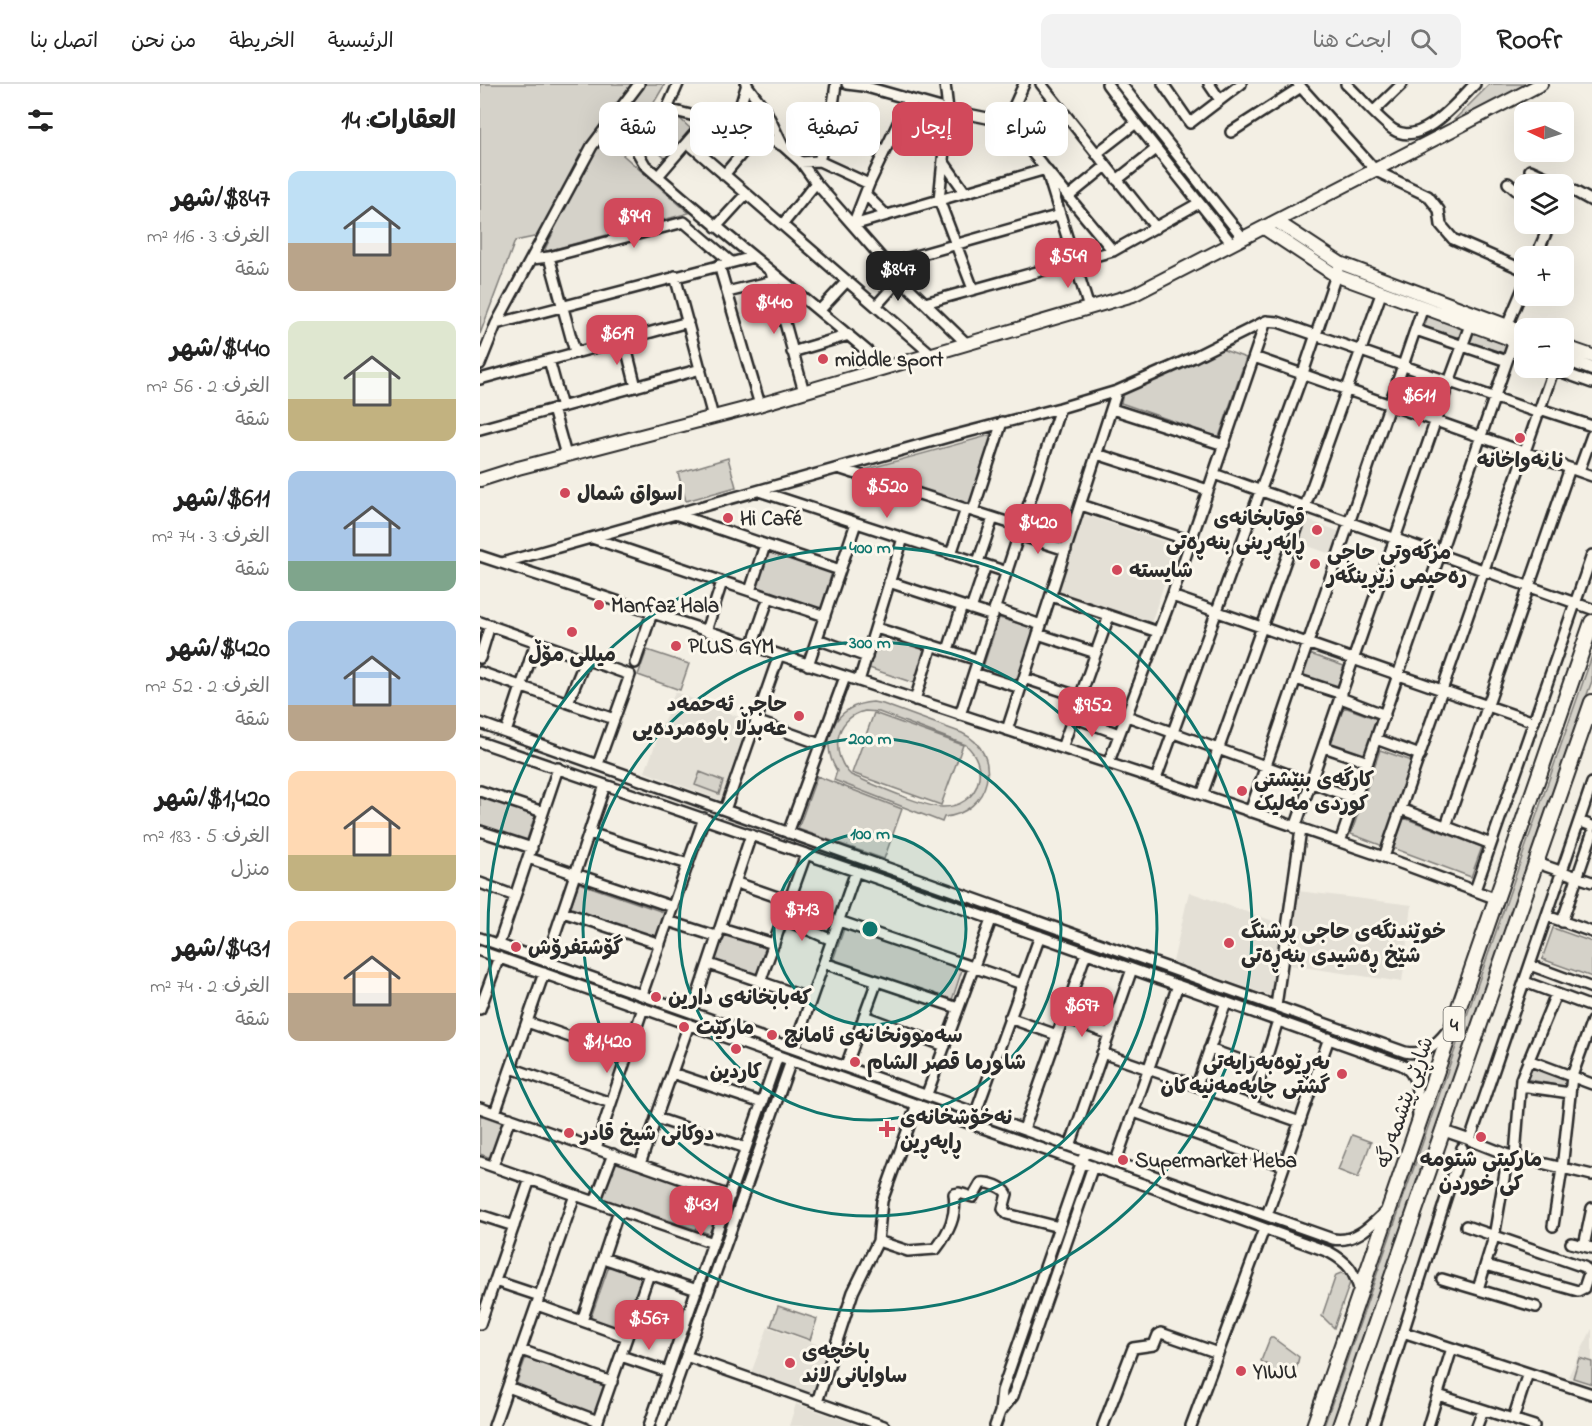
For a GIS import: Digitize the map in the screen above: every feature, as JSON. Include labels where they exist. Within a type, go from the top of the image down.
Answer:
[{"type":"highway","name":"شاڕێی پێشمەرگە","points":[[1314,1426],[1592,622]]},
{"type":"highway","name":"4","points":[[1340,1426],[1592,702]]},
{"type":"main road","points":[[480,480],[566,455],[760,405],[1133,295],[1541,84]]},
{"type":"main road","points":[[1276,221],[1338,269],[1514,328]]},
{"type":"main road","points":[[1264,228],[1382,291],[1514,341]]},
{"type":"main road","points":[[1574,350],[1592,356]]},
{"type":"main road","points":[[1574,362],[1592,369]]},
{"type":"street","points":[[480,364],[496,324],[592,146],[639,84]]},
{"type":"street","points":[[670,102],[678,84]]},
{"type":"street","points":[[741,102],[747,84]]},
{"type":"street","points":[[747,84],[766,111],[783,146]]},
{"type":"street","points":[[819,161],[832,112],[836,84]]},
{"type":"street","points":[[848,84],[863,85],[920,102]]},
{"type":"street","points":[[945,84],[947,102]]},
{"type":"street","points":[[1016,102],[1024,84]]},
{"type":"street","points":[[1041,84],[1156,228]]},
{"type":"street","points":[[1107,84],[1199,203],[1238,241]]},
{"type":"street","points":[[1121,84],[1238,241]]},
{"type":"street","points":[[1163,84],[1190,123],[1241,84]]},
{"type":"street","points":[[1209,84],[1220,100]]},
{"type":"street","points":[[1346,84],[1393,130],[1401,133],[1412,133],[1433,124],[1475,84]]},
{"type":"street","points":[[1374,111],[1402,84]]},
{"type":"street","points":[[1231,132],[1299,86],[1376,171],[1428,196],[1439,210],[1441,225],[1453,239],[1514,266]]},
{"type":"street","points":[[853,225],[869,184],[909,99]]},
{"type":"street","points":[[1096,154],[1136,123]]},
{"type":"street","points":[[658,176],[690,140]]},
{"type":"street","points":[[774,142],[783,146],[801,162],[816,183],[900,279],[967,344]]},
{"type":"street","points":[[688,143],[931,354]]},
{"type":"street","points":[[1117,180],[1156,149]]},
{"type":"street","points":[[640,156],[658,176],[716,227],[820,310],[887,368]]},
{"type":"street","points":[[724,175],[740,156]]},
{"type":"street","points":[[943,156],[939,200],[973,289]]},
{"type":"street","points":[[1035,156],[1113,251]]},
{"type":"street","points":[[801,162],[819,161],[869,184]]},
{"type":"street","points":[[943,161],[965,192]]},
{"type":"street","points":[[1068,197],[1106,166]]},
{"type":"street","points":[[853,225],[1046,169]]},
{"type":"street","points":[[1046,169],[1089,308]]},
{"type":"street","points":[[1530,170],[1539,174]]},
{"type":"street","points":[[782,225],[816,183]]},
{"type":"street","points":[[1509,183],[1514,188]]},
{"type":"street","points":[[1574,191],[1592,201]]},
{"type":"street","points":[[716,227],[746,194]]},
{"type":"street","points":[[865,194],[886,215]]},
{"type":"street","points":[[926,303],[1113,251],[1199,203]]},
{"type":"street","points":[[887,264],[1060,215]]},
{"type":"street","points":[[532,259],[549,257],[684,222],[731,262]]},
{"type":"street","points":[[549,257],[575,352]]},
{"type":"street","points":[[496,324],[753,257]]},
{"type":"street","points":[[719,265],[760,405]]},
{"type":"street","points":[[1156,779],[1303,373],[1338,269]]},
{"type":"street","points":[[770,270],[804,392]]},
{"type":"street","points":[[675,276],[713,417]]},
{"type":"street","points":[[876,306],[900,279]]},
{"type":"street","points":[[727,292],[774,281]]},
{"type":"street","points":[[820,310],[847,281]]},
{"type":"street","points":[[1202,795],[1382,291]]},
{"type":"street","points":[[1507,326],[1516,306]]},
{"type":"street","points":[[1251,812],[1423,307]]},
{"type":"street","points":[[1108,764],[1172,596],[1266,321]]},
{"type":"street","points":[[501,563],[1117,391],[1194,357],[1266,321],[1278,322],[1495,398],[1592,426]]},
{"type":"street","points":[[480,379],[688,322]]},
{"type":"street","points":[[1276,1006],[1298,828],[1435,420],[1470,325]]},
{"type":"street","points":[[1416,330],[1508,361]]},
{"type":"street","points":[[792,352],[849,335]]},
{"type":"street","points":[[624,339],[636,387]]},
{"type":"street","points":[[1341,842],[1508,361],[1514,351]]},
{"type":"street","points":[[1254,357],[1348,388],[1592,476]]},
{"type":"street","points":[[549,360],[566,455]]},
{"type":"street","points":[[480,429],[701,369]]},
{"type":"street","points":[[1574,376],[1592,383]]},
{"type":"street","points":[[1384,857],[1551,378]]},
{"type":"street","points":[[1007,730],[1117,391]]},
{"type":"street","points":[[960,715],[1060,408]]},
{"type":"street","points":[[1112,409],[1224,445]]},
{"type":"street","points":[[951,554],[1002,423]]},
{"type":"street","points":[[1446,826],[1529,585],[1575,470],[1592,435]]},
{"type":"street","points":[[1097,454],[1208,490]]},
{"type":"street","points":[[838,468],[993,518],[1066,550]]},
{"type":"street","points":[[1214,474],[1592,609]]},
{"type":"street","points":[[759,491],[1007,572]]},
{"type":"street","points":[[1081,505],[1191,541]]},
{"type":"street","points":[[675,514],[840,570]]},
{"type":"street","points":[[948,650],[967,607],[982,564],[993,518]]},
{"type":"street","points":[[808,665],[856,523]]},
{"type":"street","points":[[592,538],[825,616]]},
{"type":"street","points":[[859,681],[903,538]]},
{"type":"street","points":[[750,591],[765,545]]},
{"type":"street","points":[[1475,890],[1592,555]]},
{"type":"street","points":[[480,556],[1156,779],[1384,857],[1497,899]]},
{"type":"street","points":[[706,631],[722,582]]},
{"type":"street","points":[[890,582],[967,607],[994,613],[1096,653]]},
{"type":"street","points":[[1172,596],[1534,722]]},
{"type":"street","points":[[752,646],[769,597]]},
{"type":"street","points":[[1051,597],[1158,632]]},
{"type":"street","points":[[634,663],[652,613]]},
{"type":"street","points":[[1062,748],[1109,616]]},
{"type":"street","points":[[480,622],[630,675],[598,764]]},
{"type":"street","points":[[480,658],[490,625]]},
{"type":"street","points":[[876,628],[978,660]]},
{"type":"street","points":[[817,639],[867,657]]},
{"type":"street","points":[[506,732],[536,642]]},
{"type":"street","points":[[915,700],[932,645]]},
{"type":"street","points":[[725,810],[779,655]]},
{"type":"street","points":[[568,702],[586,659]]},
{"type":"street","points":[[480,672],[614,719]]},
{"type":"street","points":[[974,673],[1080,697]]},
{"type":"street","points":[[788,833],[845,677]]},
{"type":"street","points":[[1296,679],[1385,715]]},
{"type":"street","points":[[1127,716],[1356,798]]},
{"type":"street","points":[[1073,717],[1119,734]]},
{"type":"street","points":[[756,721],[820,744]]},
{"type":"street","points":[[480,723],[1405,1052],[1420,1053],[1436,1044],[1454,1022]]},
{"type":"street","points":[[1377,739],[1420,755]]},
{"type":"street","points":[[480,742],[856,871],[1402,1065],[1411,1072],[1417,1088],[1418,1122]]},
{"type":"street","points":[[1324,747],[1368,762]]},
{"type":"street","points":[[499,944],[558,768]]},
{"type":"street","points":[[1470,1140],[1592,783]]},
{"type":"street","points":[[546,961],[605,785]]},
{"type":"street","points":[[480,791],[543,812]]},
{"type":"street","points":[[687,812],[692,799]]},
{"type":"street","points":[[1401,809],[1491,844]]},
{"type":"street","points":[[642,994],[704,818]]},
{"type":"street","points":[[1579,821],[1592,826]]},
{"type":"street","points":[[480,831],[576,875],[673,907]]},
{"type":"street","points":[[590,833],[688,864]]},
{"type":"street","points":[[1563,922],[1592,834]]},
{"type":"street","points":[[692,1012],[752,835]]},
{"type":"street","points":[[760,982],[806,854]]},
{"type":"street","points":[[1537,862],[1592,882]]},
{"type":"street","points":[[794,1048],[856,871]]},
{"type":"street","points":[[893,884],[897,872]]},
{"type":"street","points":[[480,883],[516,896]]},
{"type":"street","points":[[737,883],[789,901]]},
{"type":"street","points":[[563,912],[660,944]]},
{"type":"street","points":[[1547,916],[1592,932]]},
{"type":"street","points":[[783,919],[832,940]]},
{"type":"street","points":[[927,1094],[991,920]]},
{"type":"street","points":[[668,921],[774,944]]},
{"type":"street","points":[[839,921],[1022,984]]},
{"type":"street","points":[[1065,945],[1069,933]]},
{"type":"street","points":[[976,1112],[1040,936]]},
{"type":"street","points":[[480,938],[1333,1239],[1343,1240],[1356,1236],[1366,1230],[1389,1208]]},
{"type":"street","points":[[480,951],[1093,1166],[1329,1252],[1352,1269],[1360,1291]]},
{"type":"street","points":[[1024,1129],[1086,953]]},
{"type":"street","points":[[480,1009],[498,957]]},
{"type":"street","points":[[824,963],[958,1008]]},
{"type":"street","points":[[709,964],[811,999]]},
{"type":"street","points":[[1530,965],[1592,988]]},
{"type":"street","points":[[1070,1146],[1132,969]]},
{"type":"street","points":[[572,983],[576,971]]},
{"type":"street","points":[[495,1113],[544,974]]},
{"type":"street","points":[[846,1066],[877,981]]},
{"type":"street","points":[[1204,994],[1209,981]]},
{"type":"street","points":[[1525,982],[1592,1007]]},
{"type":"street","points":[[1116,1161],[1178,985]]},
{"type":"street","points":[[1478,1289],[1494,1237],[1527,1060],[1556,994]]},
{"type":"street","points":[[1197,1085],[1226,1002]]},
{"type":"street","points":[[596,1148],[643,1008]]},
{"type":"street","points":[[864,1016],[945,1046]]},
{"type":"street","points":[[1064,1017],[1109,1034]]},
{"type":"street","points":[[1009,1018],[1058,1035]]},
{"type":"street","points":[[1252,1105],[1278,1020]]},
{"type":"street","points":[[1553,1226],[1572,1076],[1592,1021]]},
{"type":"street","points":[[527,1022],[627,1057]]},
{"type":"street","points":[[640,1164],[689,1024]]},
{"type":"street","points":[[1361,1049],[1365,1037]]},
{"type":"street","points":[[1267,1215],[1329,1038]]},
{"type":"street","points":[[1209,1049],[1263,1068]]},
{"type":"street","points":[[1102,1053],[1300,1122]]},
{"type":"street","points":[[649,1426],[778,1056]]},
{"type":"street","points":[[1527,1060],[1592,1084]]},
{"type":"street","points":[[661,1426],[791,1061]]},
{"type":"street","points":[[511,1068],[611,1103]]},
{"type":"street","points":[[672,1073],[762,1103]]},
{"type":"street","points":[[1521,1086],[1570,1093]]},
{"type":"street","points":[[817,1402],[853,1292],[878,1241],[882,1201],[917,1104]]},
{"type":"street","points":[[480,1108],[730,1196]]},
{"type":"street","points":[[1134,1112],[1284,1166]]},
{"type":"street","points":[[493,1166],[510,1118]]},
{"type":"street","points":[[656,1118],[746,1148]]},
{"type":"street","points":[[1444,1131],[1511,1155],[1592,1175]]},
{"type":"street","points":[[1374,1426],[1462,1148]]},
{"type":"street","points":[[1000,1412],[1002,1391],[1085,1150]]},
{"type":"street","points":[[595,1202],[613,1154]]},
{"type":"street","points":[[480,1162],[713,1243]]},
{"type":"street","points":[[994,1426],[1000,1412],[1013,1396],[1093,1166]]},
{"type":"street","points":[[480,1324],[484,1298],[495,1281],[530,1179]]},
{"type":"street","points":[[1169,1193],[1173,1181]]},
{"type":"street","points":[[878,1241],[908,1251],[936,1249],[948,1234],[956,1204],[954,1194],[973,1197],[981,1183],[987,1182],[1004,1190],[1007,1194],[1003,1209],[1007,1214],[1059,1227]]},
{"type":"street","points":[[494,1426],[575,1195]]},
{"type":"street","points":[[1571,1243],[1588,1247],[1592,1208]]},
{"type":"street","points":[[582,1321],[619,1210]]},
{"type":"street","points":[[480,1215],[514,1226]]},
{"type":"street","points":[[1466,1226],[1584,1267],[1589,1273],[1584,1288],[1578,1291],[1532,1276],[1486,1265]]},
{"type":"street","points":[[718,1228],[730,1232]]},
{"type":"street","points":[[1191,1426],[1264,1229]]},
{"type":"street","points":[[603,1258],[697,1290]]},
{"type":"street","points":[[1046,1261],[1057,1265]]},
{"type":"street","points":[[508,1387],[597,1423],[649,1274]]},
{"type":"street","points":[[1442,1279],[1536,1307]]},
{"type":"street","points":[[495,1281],[582,1321],[627,1337]]},
{"type":"street","points":[[1403,1332],[1592,1394]]},
{"type":"street","points":[[1102,1426],[1132,1348],[1154,1346],[1161,1333],[1218,1353]]},
{"type":"street","points":[[1428,1426],[1452,1348]]},
{"type":"street","points":[[521,1350],[612,1382]]},
{"type":"street","points":[[621,1356],[668,1372]]},
{"type":"street","points":[[686,1356],[884,1426]]},
{"type":"street","points":[[1513,1419],[1528,1373]]},
{"type":"street","points":[[1438,1395],[1534,1426]]},
{"type":"street","points":[[1477,1426],[1483,1410]]},
{"type":"shaded area","points":[[480,84],[665,84],[654,102],[599,102],[599,156],[624,156],[689,213],[547,251],[545,249],[553,233],[515,241],[480,334]]},
{"type":"shaded area","points":[[1490,84],[1527,84],[1449,125]]},
{"type":"shaded area","points":[[678,117],[690,128],[690,132],[678,146]]},
{"type":"shaded area","points":[[1428,316],[1463,328],[1459,340],[1424,327]]},
{"type":"shaded area","points":[[1473,332],[1508,344],[1504,356],[1469,344]]},
{"type":"shaded area","points":[[1221,349],[1246,358],[1219,437],[1121,403],[1123,394]]},
{"type":"shaded area","points":[[994,434],[970,507],[860,471]]},
{"type":"shaded area","points":[[728,458],[736,487],[686,501],[678,473]]},
{"type":"shaded area","name":"شایستە","points":[[1083,514],[1177,546],[1150,626],[1057,595]]},
{"type":"shaded area","points":[[1305,519],[1341,532],[1333,555],[1297,542]]},
{"type":"shaded area","points":[[766,550],[832,572],[821,609],[755,588]]},
{"type":"shaded area","points":[[999,618],[1035,628],[1018,681],[982,670]]},
{"type":"shaded area","points":[[879,634],[926,648],[914,683],[869,668]]},
{"type":"shaded area","points":[[647,650],[689,664],[680,690],[638,675]]},
{"type":"shaded area","points":[[1310,654],[1344,666],[1337,688],[1303,676]]},
{"type":"shaded area","points":[[1592,656],[1592,681],[1332,1426],[1324,1426]]},
{"type":"shaded area","points":[[675,692],[749,721],[720,800],[645,772]]},
{"type":"shaded area","points":[[873,702],[883,704],[962,733],[975,742],[984,754],[987,768],[986,781],[981,794],[972,805],[960,813],[944,817],[942,822],[834,780],[837,771],[831,759],[830,736],[840,716],[860,704]],"holes":[[[865,711],[879,712],[966,745],[973,753],[979,767],[978,782],[973,793],[955,805],[935,806],[851,775],[840,758],[838,738],[841,729],[854,715]]]},
{"type":"shaded area","points":[[1344,707],[1377,719],[1364,756],[1331,743]]},
{"type":"shaded area","points":[[874,713],[963,745],[941,805],[852,773]]},
{"type":"shaded area","points":[[1380,750],[1412,761],[1383,846],[1351,834]]},
{"type":"shaded area","points":[[700,772],[723,781],[719,794],[695,785]]},
{"type":"shaded area","points":[[817,776],[902,809],[884,859],[798,829]]},
{"type":"shaded area","points":[[480,796],[535,815],[526,843],[480,826]]},
{"type":"shaded area","points":[[1404,818],[1482,847],[1471,877],[1393,848]]},
{"type":"shaded area","points":[[579,883],[666,913],[657,938],[570,908]]},
{"type":"shaded area","points":[[1298,891],[1412,905],[1402,982],[1289,965]]},
{"type":"shaded area","name":"خوێندنگەی حاجی پرشنگ شێخ ڕەشیدی بنەڕەتی","points":[[1189,892],[1285,925],[1274,997],[1173,962]]},
{"type":"shaded area","points":[[845,926],[963,967],[951,1003],[833,960]]},
{"type":"shaded area","points":[[1553,928],[1592,942],[1592,977],[1542,959]]},
{"type":"shaded area","points":[[723,934],[768,949],[759,976],[714,961]]},
{"type":"shaded area","points":[[1530,1067],[1566,1079],[1565,1087],[1526,1079]]},
{"type":"shaded area","points":[[480,1115],[503,1123],[491,1158],[480,1154]]},
{"type":"shaded area","points":[[1352,1135],[1371,1142],[1358,1178],[1338,1170]]},
{"type":"shaded area","points":[[614,1162],[723,1198],[710,1234],[601,1198]]},
{"type":"shaded area","points":[[609,1266],[644,1279],[626,1332],[590,1320]]},
{"type":"shaded area","points":[[1341,1273],[1352,1277],[1334,1328],[1322,1316],[1336,1275]]},
{"type":"shaded area","points":[[778,1306],[817,1319],[810,1340],[771,1326]]},
{"type":"shaded area","name":"باخچەی ساوایانی لاند","points":[[768,1327],[831,1349],[814,1398],[750,1376]]},
{"type":"shaded area","points":[[1592,1329],[1592,1384],[1568,1377]]},
{"type":"shaded area","points":[[1270,1338],[1299,1357],[1294,1378],[1266,1369],[1267,1364],[1261,1361]]},
{"type":"shaded area","points":[[526,1357],[606,1387],[595,1416],[515,1387]]},
{"type":"shaded area","points":[[1579,1358],[1592,1362],[1592,1384],[1573,1378]]},
{"type":"shaded area","points":[[796,1404],[861,1426],[789,1426]]},
{"type":"place","name":"middle sport","points":[[823,359]]},
{"type":"place","name":"نانەواخانە","points":[[1520,438]]},
{"type":"place","name":"اسواق شمال","points":[[565,493]]},
{"type":"place","name":"Hi Café","points":[[728,518]]},
{"type":"place","name":"قوتابخانەی ڕاپەڕینی بنەڕەتی","points":[[1317,530]]},
{"type":"place","name":"مزگەوتی حاجی رەحیمی زێڕینگەر","points":[[1315,564]]},
{"type":"place","name":"شایستە","points":[[1117,570]]},
{"type":"place","name":"Manfaz Hala","points":[[599,605]]},
{"type":"place","name":"میللی مۆڵ","points":[[572,632]]},
{"type":"place","name":"PLUS GYM","points":[[676,646]]},
{"type":"place","name":"حاجی ئەحمەد عەبدڵا باوەمردەیی","points":[[799,716]]},
{"type":"place","name":"کارگەی بنێشتی کوردی مەلیک","points":[[1242,791]]},
{"type":"place","name":"خوێندنگەی حاجی پرشنگ شێخ ڕەشیدی بنەڕەتی","points":[[1229,943]]},
{"type":"place","name":"گۆشتفرۆش","points":[[516,947]]},
{"type":"place","name":"کەبابخانەی دارین","points":[[656,997]]},
{"type":"place","name":"مارکێت","points":[[684,1027]]},
{"type":"place","name":"سەموونخانەی ئامانج","points":[[772,1035]]},
{"type":"place","name":"كاردين","points":[[736,1049]]},
{"type":"place","name":"شاورما قصر الشام","points":[[855,1062]]},
{"type":"place","name":"بەڕێوەبەرایەتی گشتی چاپەمەنیەکان","points":[[1342,1074]]},
{"type":"place","name":"نەخۆشخانەی ڕاپەڕین","points":[[887,1129]]},
{"type":"place","name":"دوکانی شیخ قادر","points":[[569,1133]]},
{"type":"place","name":"مارکیتی شتومه کی خوردن","points":[[1481,1137]]},
{"type":"place","name":"Supermarket Heba","points":[[1123,1160]]},
{"type":"place","name":"باخچەی ساوایانی لاند","points":[[790,1363]]},
{"type":"place","name":"YIWU","points":[[1241,1371]]}]
